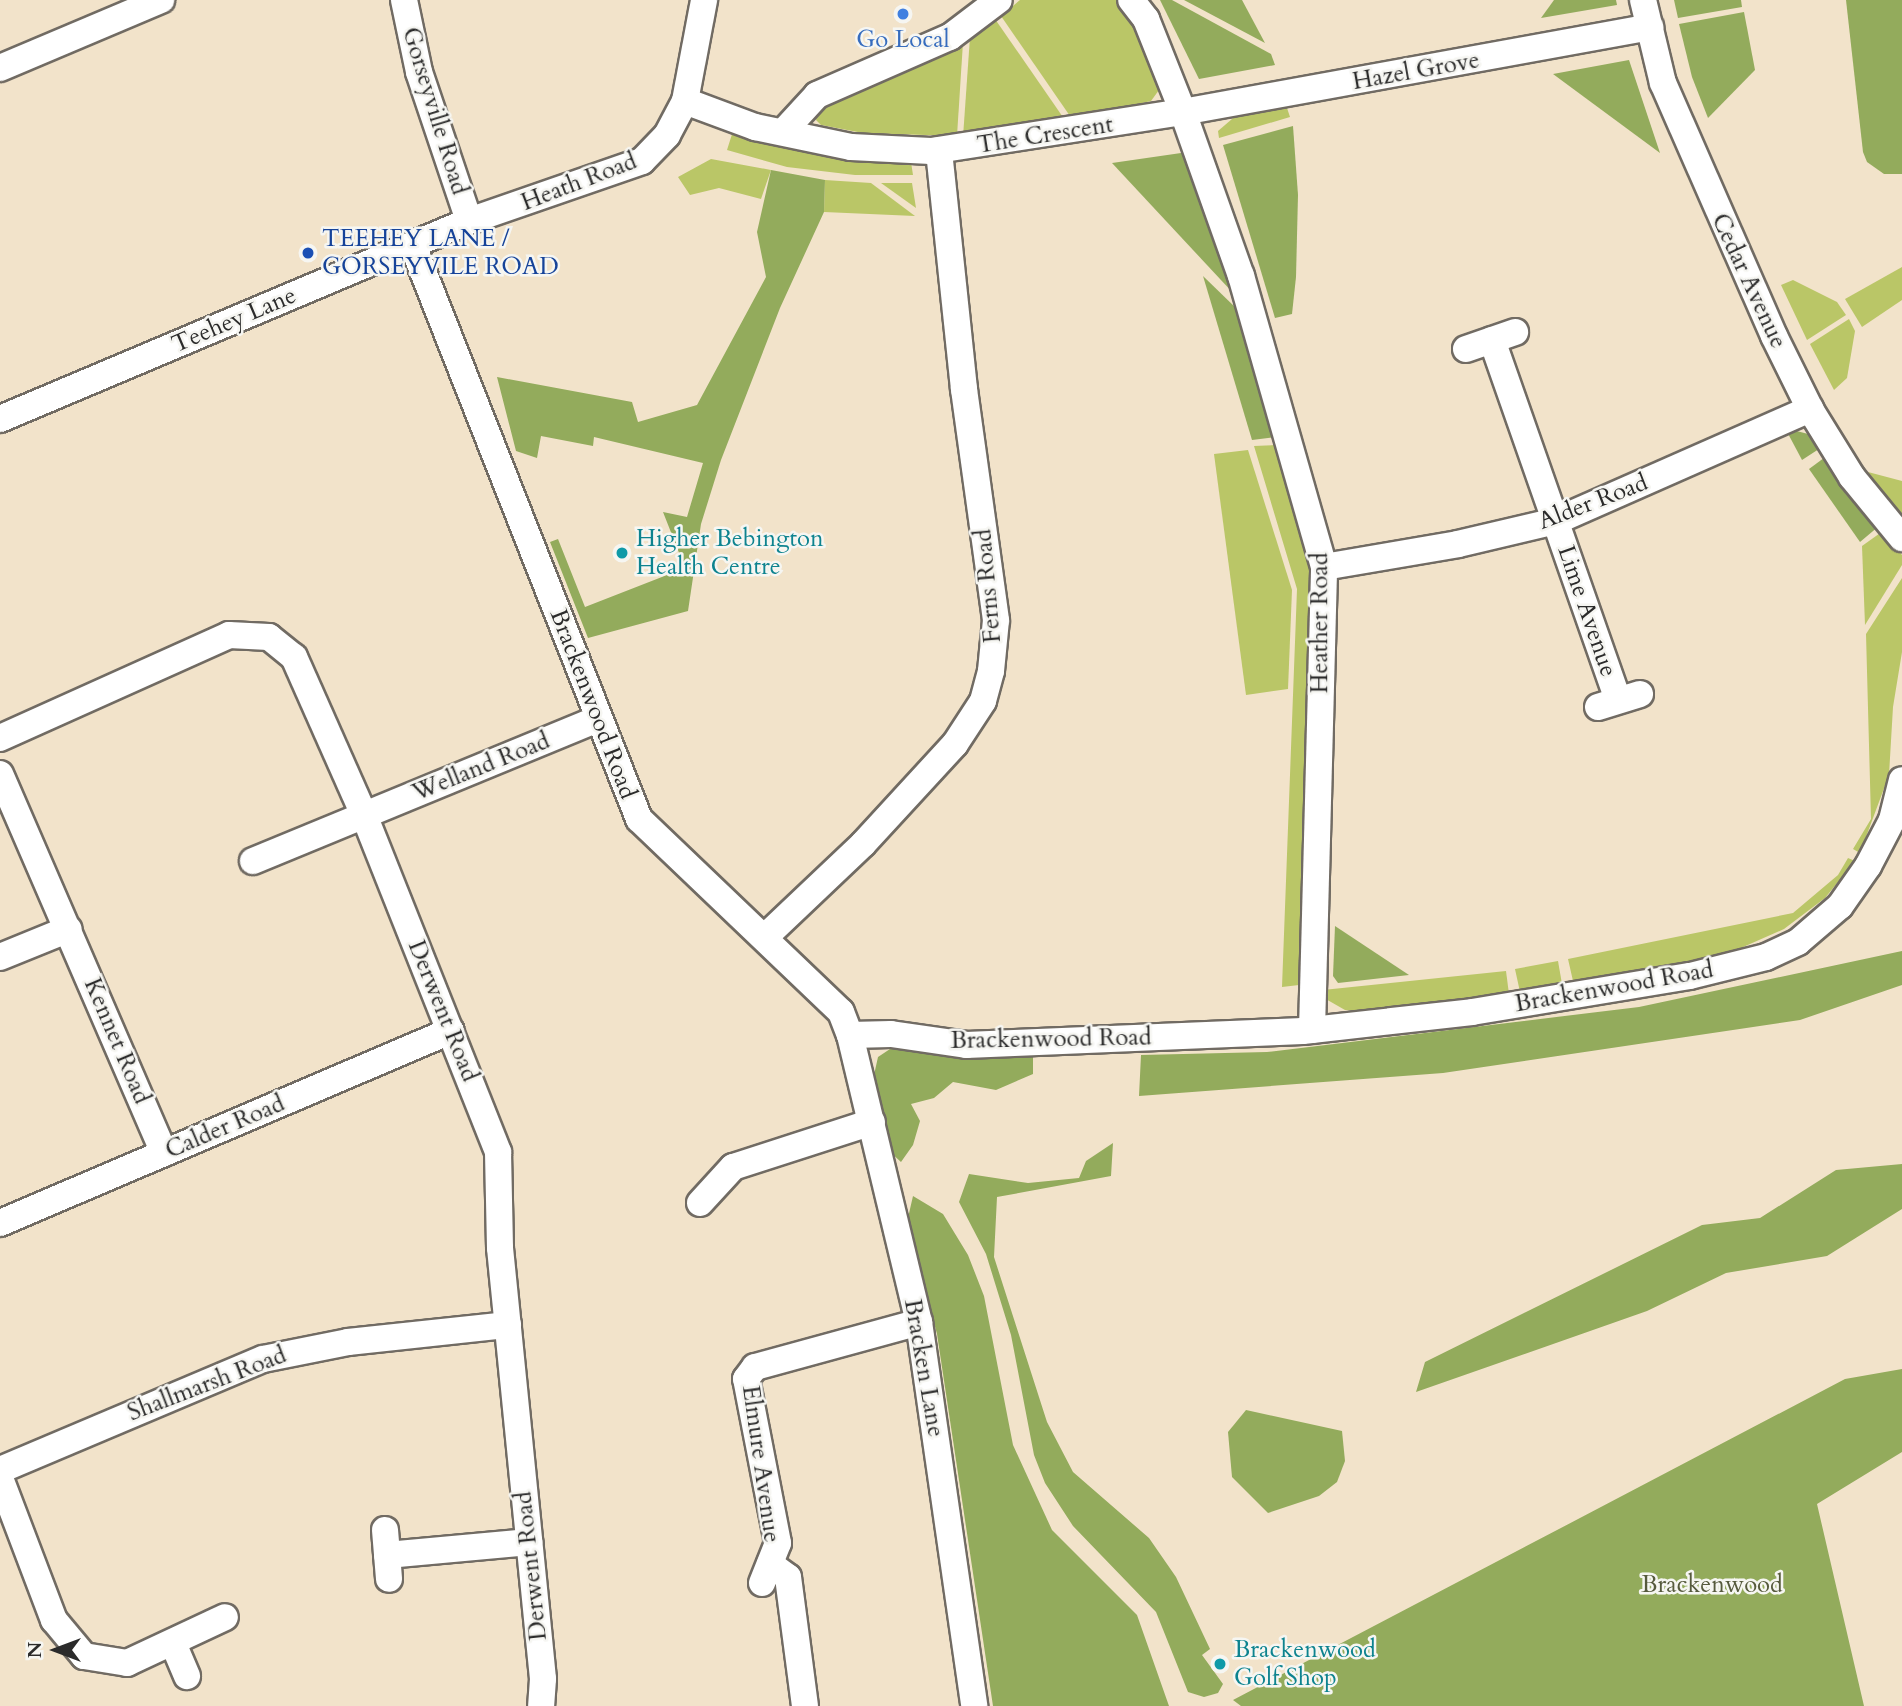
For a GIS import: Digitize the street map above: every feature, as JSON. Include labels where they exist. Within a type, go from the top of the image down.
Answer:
[{"type":"street","points":[[0,68],[161,0]]},
{"type":"street","name":"Gorseyville Road","points":[[404,0],[419,72],[469,221]]},
{"type":"street","name":"Heath Road","points":[[469,221],[642,161],[667,135],[685,101],[704,0]]},
{"type":"street","points":[[783,132],[817,95],[950,37],[999,0]]},
{"type":"street","points":[[1130,0],[1146,19],[1183,112]]},
{"type":"street","name":"Cedar Avenue","points":[[1643,0],[1663,83],[1682,131],[1810,409],[1852,477],[1902,538]]},
{"type":"street","name":"Hazel Grove","points":[[1183,112],[1650,27]]},
{"type":"street","name":"The Crescent","points":[[685,101],[783,132],[851,147],[939,150],[1183,112]]},
{"type":"street","name":"Heather Road","points":[[1183,112],[1241,276],[1324,567],[1312,1030]]},
{"type":"street","name":"Ferns Road","points":[[765,937],[863,844],[956,744],[983,701],[991,671],[996,620],[964,389],[939,150]]},
{"type":"street","name":"Teehey Lane","points":[[0,419],[469,221]]},
{"type":"street","name":"Brackenwood Road","points":[[413,246],[639,819],[676,859],[765,937],[841,1012],[850,1035],[891,1034],[966,1045],[1312,1030],[1485,1010],[1690,976],[1766,957],[1798,942],[1840,906],[1868,866],[1892,820],[1902,780]]},
{"type":"street","name":"Lime Avenue","points":[[1466,349],[1503,336],[1556,521],[1619,700]]},
{"type":"street","name":"Alder Road","points":[[1324,567],[1458,544],[1556,521],[1810,409]]},
{"type":"street","name":"Derwent Road","points":[[0,738],[229,635],[269,638],[294,657],[364,816],[498,1152],[508,1325],[529,1542],[541,1706]]},
{"type":"street","name":"Welland Road","points":[[253,860],[598,719]]},
{"type":"street","name":"Kennet Road","points":[[0,774],[164,1153]]},
{"type":"street","points":[[0,957],[69,929]]},
{"type":"street","name":"Calder Road","points":[[0,1223],[451,1031]]},
{"type":"street","name":"Bracken Lane","points":[[850,1035],[919,1322],[974,1706]]},
{"type":"street","points":[[700,1203],[733,1167],[872,1122]]},
{"type":"street","name":"Elmure Avenue","points":[[805,1706],[788,1577],[766,1574],[778,1543],[746,1379],[755,1367],[919,1322]]},
{"type":"street","name":"Shallmarsh Road","points":[[0,1470],[263,1359],[348,1342],[508,1325]]},
{"type":"street","points":[[0,1478],[54,1620],[84,1656],[104,1663],[127,1663],[225,1617]]},
{"type":"street","points":[[387,1555],[529,1542]]},
{"type":"street","points":[[173,1643],[187,1676]]},
{"type":"green space","points":[[1020,0],[1120,0],[1158,69],[1159,90],[1151,101],[1072,119],[1001,16]]},
{"type":"green space","points":[[1160,0],[1172,0],[1271,54],[1275,65],[1199,79]]},
{"type":"green space","points":[[1184,0],[1242,0],[1265,43]]},
{"type":"green space","points":[[1554,0],[1616,0],[1617,5],[1541,18]]},
{"type":"green space","points":[[1674,0],[1741,0],[1742,7],[1678,18]]},
{"type":"green space","points":[[1846,0],[1902,0],[1902,174],[1884,174],[1867,162],[1863,152]]},
{"type":"green space","points":[[1744,12],[1755,70],[1708,118],[1692,77],[1679,24]]},
{"type":"green space","points":[[995,19],[1067,123],[963,137],[970,37]]},
{"type":"green space","points":[[963,42],[957,136],[863,133],[821,125],[816,120],[818,109]]},
{"type":"green space","points":[[1629,60],[1660,153],[1553,74]]},
{"type":"green space","points":[[1286,105],[1290,117],[1219,138],[1218,131],[1239,113]]},
{"type":"green space","points":[[1293,126],[1298,195],[1296,277],[1292,314],[1275,318],[1223,145]]},
{"type":"green space","points":[[733,131],[787,148],[911,162],[913,175],[855,175],[787,167],[727,150]]},
{"type":"green space","points":[[1188,152],[1234,294],[1112,163]]},
{"type":"green space","points":[[711,159],[771,170],[761,199],[719,188],[690,195],[678,177]]},
{"type":"green space","points":[[771,170],[825,180],[824,212],[780,308],[721,460],[701,524],[688,611],[588,638],[550,542],[558,539],[585,607],[685,568],[663,512],[687,517],[703,463],[594,437],[593,446],[541,436],[537,458],[516,451],[497,377],[632,402],[638,422],[697,405],[766,277],[757,232]]},
{"type":"green space","points":[[825,180],[871,183],[915,216],[824,212]]},
{"type":"green space","points":[[881,183],[912,183],[916,208]]},
{"type":"green space","points":[[1902,267],[1902,300],[1862,327],[1845,299]]},
{"type":"green space","points":[[1203,276],[1238,310],[1276,437],[1252,440]]},
{"type":"green space","points":[[1793,280],[1837,302],[1846,315],[1807,340],[1781,285]]},
{"type":"green space","points":[[1849,319],[1855,331],[1847,378],[1834,390],[1810,344]]},
{"type":"green space","points":[[1785,428],[1812,435],[1822,447],[1802,460]]},
{"type":"green space","points":[[1279,445],[1314,556],[1299,985],[1282,987],[1297,589],[1254,446]]},
{"type":"green space","points":[[1248,450],[1292,590],[1288,689],[1246,695],[1214,454]]},
{"type":"green space","points":[[1828,455],[1879,526],[1860,542],[1809,469]]},
{"type":"green space","points":[[1868,472],[1902,481],[1902,517],[1889,501]]},
{"type":"green space","points":[[1883,531],[1902,555],[1902,565],[1865,625],[1862,546]]},
{"type":"green space","points":[[1902,578],[1902,652],[1893,707],[1889,775],[1860,853],[1853,849],[1871,819],[1866,634]]},
{"type":"green space","points":[[1848,858],[1855,861],[1825,898],[1784,929],[1725,955],[1573,981],[1568,959],[1793,913],[1838,875]]},
{"type":"green space","points":[[1335,926],[1409,975],[1338,983],[1333,976]]},
{"type":"green space","points":[[1902,951],[1902,985],[1800,1020],[1443,1073],[1139,1096],[1141,1055],[1267,1052],[1639,1007]]},
{"type":"green space","points":[[1558,961],[1562,984],[1520,992],[1515,969]]},
{"type":"green space","points":[[1506,971],[1509,994],[1361,1011],[1345,1010],[1324,998],[1323,990]]},
{"type":"green space","points":[[893,1047],[1033,1054],[1033,1074],[996,1090],[953,1082],[934,1098],[911,1104],[920,1121],[913,1145],[901,1162],[889,1151],[874,1075],[878,1057]]},
{"type":"green space","points":[[1113,1143],[1111,1176],[997,1197],[994,1257],[1047,1422],[1073,1472],[1149,1538],[1176,1577],[1210,1649],[1202,1655],[1223,1684],[1218,1693],[1204,1697],[1188,1692],[1156,1612],[1073,1526],[1045,1483],[1034,1455],[1011,1335],[986,1254],[959,1202],[969,1174],[1028,1183],[1079,1178],[1086,1161]]},
{"type":"green space","points":[[1902,1164],[1902,1209],[1827,1256],[1726,1273],[1647,1311],[1416,1392],[1425,1362],[1702,1225],[1760,1218],[1836,1170]]},
{"type":"green space","points":[[913,1196],[943,1214],[968,1255],[984,1296],[1013,1445],[1052,1530],[1137,1615],[1169,1706],[993,1706],[937,1334],[907,1222]]},
{"type":"green space","name":"Brackenwood","points":[[1902,1369],[1902,1452],[1817,1504],[1864,1706],[1241,1706],[1233,1700],[1845,1379]]},
{"type":"green space","points":[[1246,1410],[1342,1431],[1345,1461],[1337,1482],[1319,1496],[1268,1513],[1232,1477],[1228,1432]]},
{"type":"place","name":"Go Local","points":[[903,14]]},
{"type":"place","name":"TEEHEY LANE / GORSEYVILE ROAD","points":[[308,253]]},
{"type":"place","name":"Higher Bebington Health Centre","points":[[622,553]]},
{"type":"place","name":"Brackenwood Golf Shop","points":[[1220,1664]]}]
